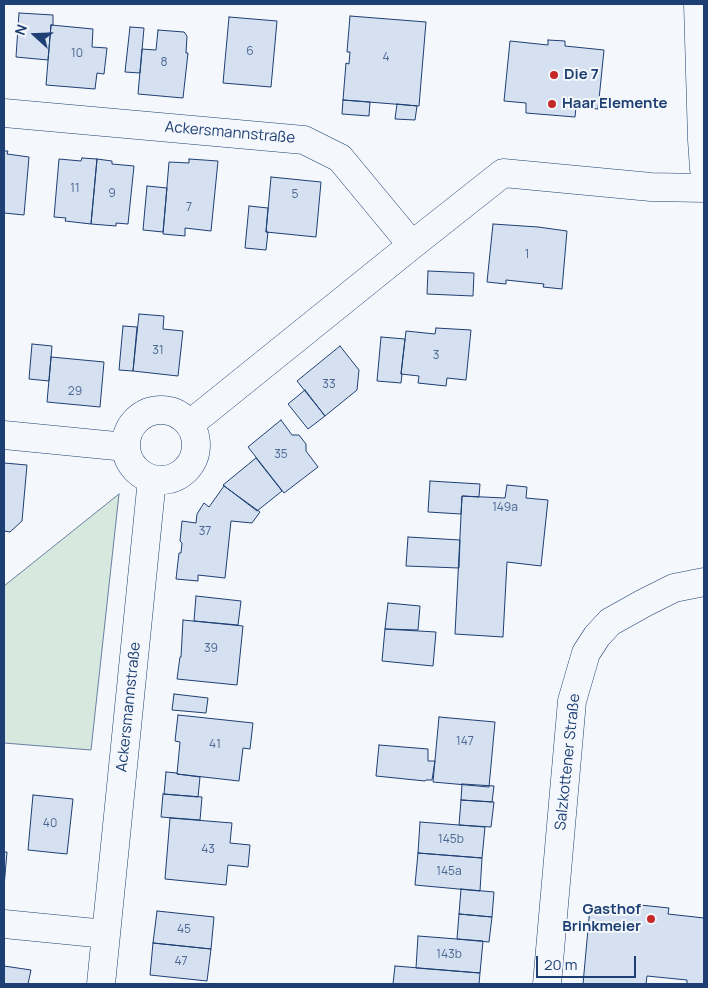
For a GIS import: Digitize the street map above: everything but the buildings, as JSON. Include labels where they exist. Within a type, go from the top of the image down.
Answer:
[{"type":"street","points":[[698,4],[704,169]]},
{"type":"street","name":"Ackersmannstraße","points":[[4,112],[304,140],[340,158],[412,245]]},
{"type":"street","points":[[190,424],[503,173],[651,187],[704,188]]},
{"type":"street","points":[[164,410],[176,413],[190,424],[196,440],[196,449],[193,460],[187,469],[177,476],[164,480],[152,479],[134,468],[126,447],[129,433],[141,416],[152,411],[164,410]]},
{"type":"street","points":[[4,435],[126,447]]},
{"type":"street","name":"Ackersmannstraße","points":[[101,984],[152,479]]},
{"type":"street","name":"Salzkottener Straße","points":[[547,984],[572,701],[586,653],[596,636],[610,622],[674,588],[704,582]]},
{"type":"street","points":[[4,924],[106,934]]},
{"type":"shaded area","points":[[119,494],[91,750],[4,743],[4,586]]},
{"type":"place","name":"Die 7","points":[[554,75]]},
{"type":"place","name":"Haar Elemente","points":[[552,104]]},
{"type":"place","name":"Gasthof Brinkmeier","points":[[651,919]]}]
